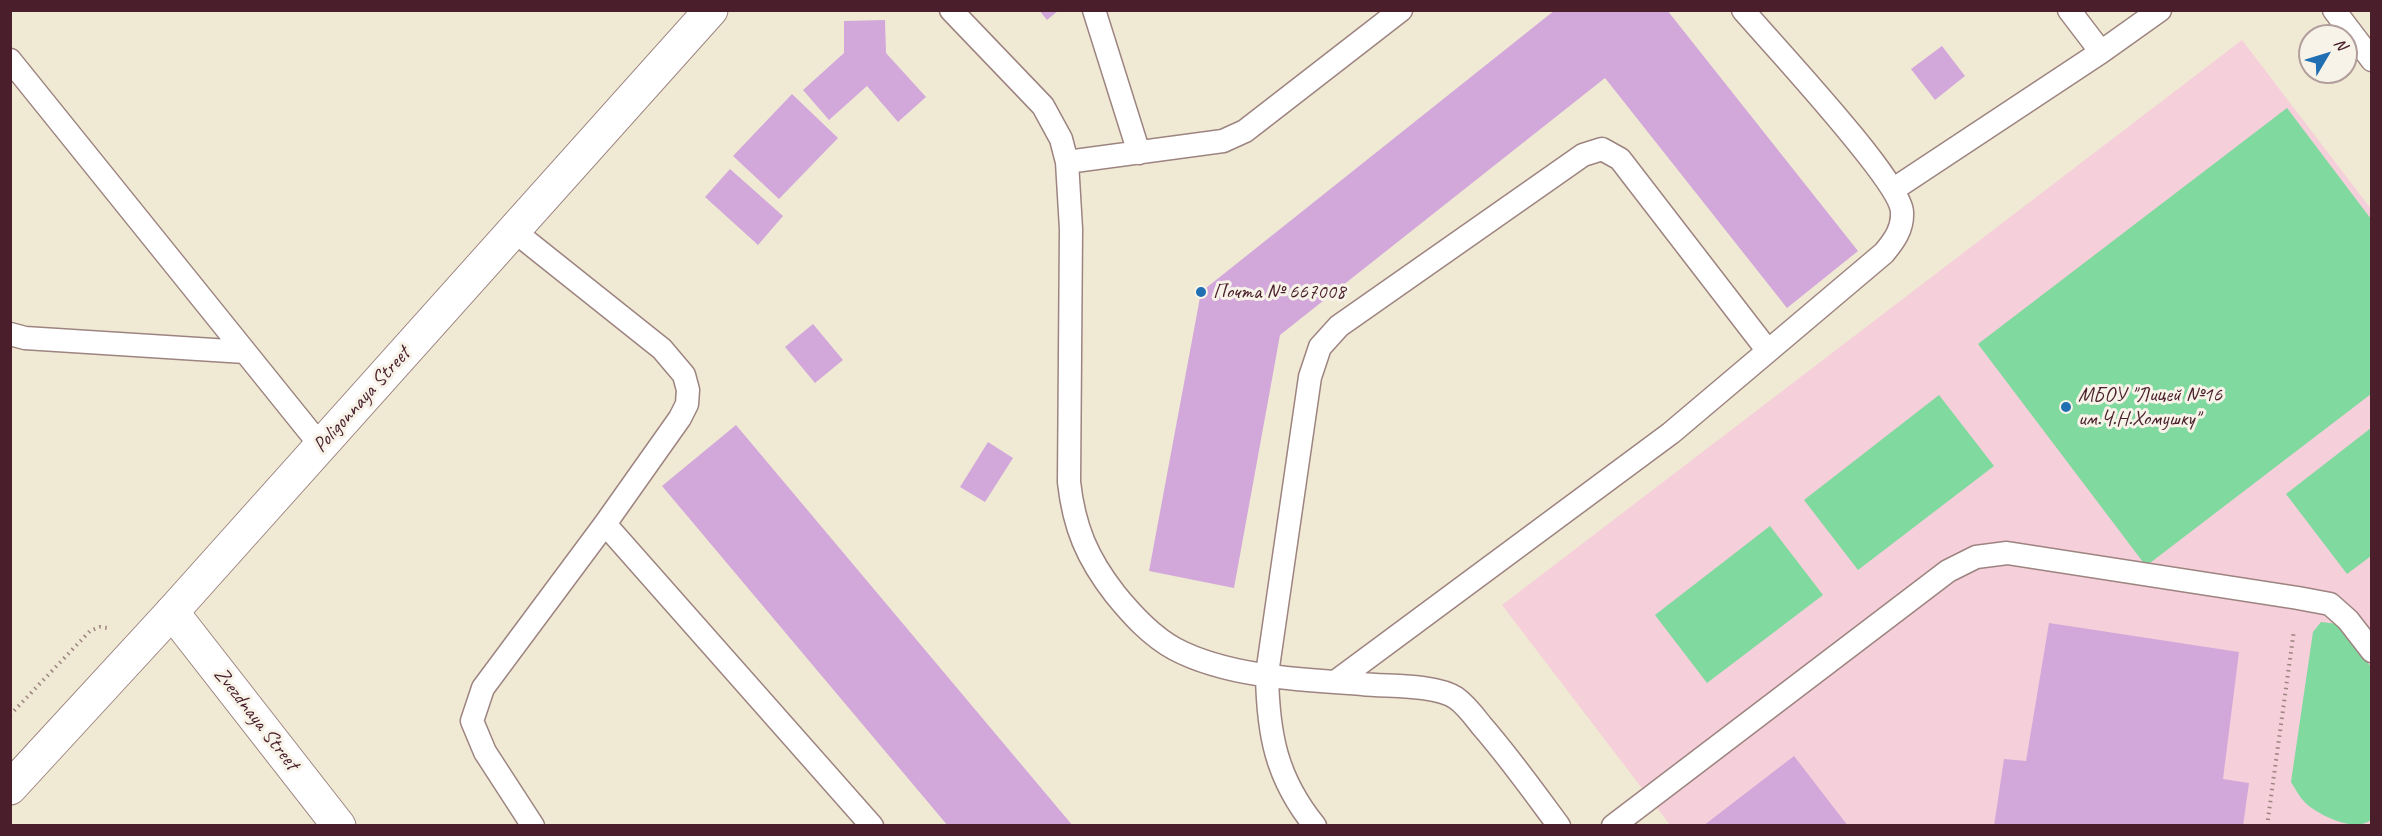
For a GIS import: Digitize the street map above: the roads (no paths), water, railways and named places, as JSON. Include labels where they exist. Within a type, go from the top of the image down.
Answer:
[{"type":"street","name":"Poligonnaya Street","points":[[10,788],[139,649],[711,10]]},
{"type":"street","name":"Zvezdnaya Street","points":[[172,612],[339,825]]},
{"type":"lane","points":[[951,10],[1043,106],[1061,140],[1067,162],[1071,229],[1069,482],[1072,505],[1082,541],[1100,574],[1131,614],[1153,634],[1175,649],[1222,666],[1267,674],[1426,690],[1456,698],[1495,740],[1559,825]]},
{"type":"lane","points":[[1094,10],[1139,153]]},
{"type":"lane","points":[[1067,162],[1223,141],[1245,131],[1401,10]]},
{"type":"lane","points":[[1335,682],[1671,433],[1884,254],[1898,235],[1903,212],[1893,189],[1861,146],[1743,10]]},
{"type":"lane","points":[[2069,10],[2102,52]]},
{"type":"lane","points":[[1893,189],[2102,52],[2160,10]]},
{"type":"lane","points":[[2334,10],[2372,60]]},
{"type":"lane","points":[[10,60],[321,446]]},
{"type":"lane","points":[[1315,825],[1300,808],[1285,781],[1276,754],[1268,709],[1267,674],[1310,377],[1320,347],[1339,326],[1583,155],[1602,149],[1620,159],[1768,351]]},
{"type":"lane","points":[[514,231],[662,349],[684,375],[688,390],[687,404],[680,418],[605,524],[483,688],[472,721],[485,752],[533,825]]},
{"type":"lane","points":[[10,334],[25,338],[245,352]]},
{"type":"lane","points":[[605,524],[872,825]]},
{"type":"lane","points":[[1613,825],[1948,572],[1976,557],[2007,553],[2330,604],[2348,620],[2372,651]]},
{"type":"place","name":"Почта № 667008","points":[[1201,292]]},
{"type":"place","name":"МБОУ \"Лицей №16 им.Ч.Н.Хомушку\"","points":[[2066,407]]}]
